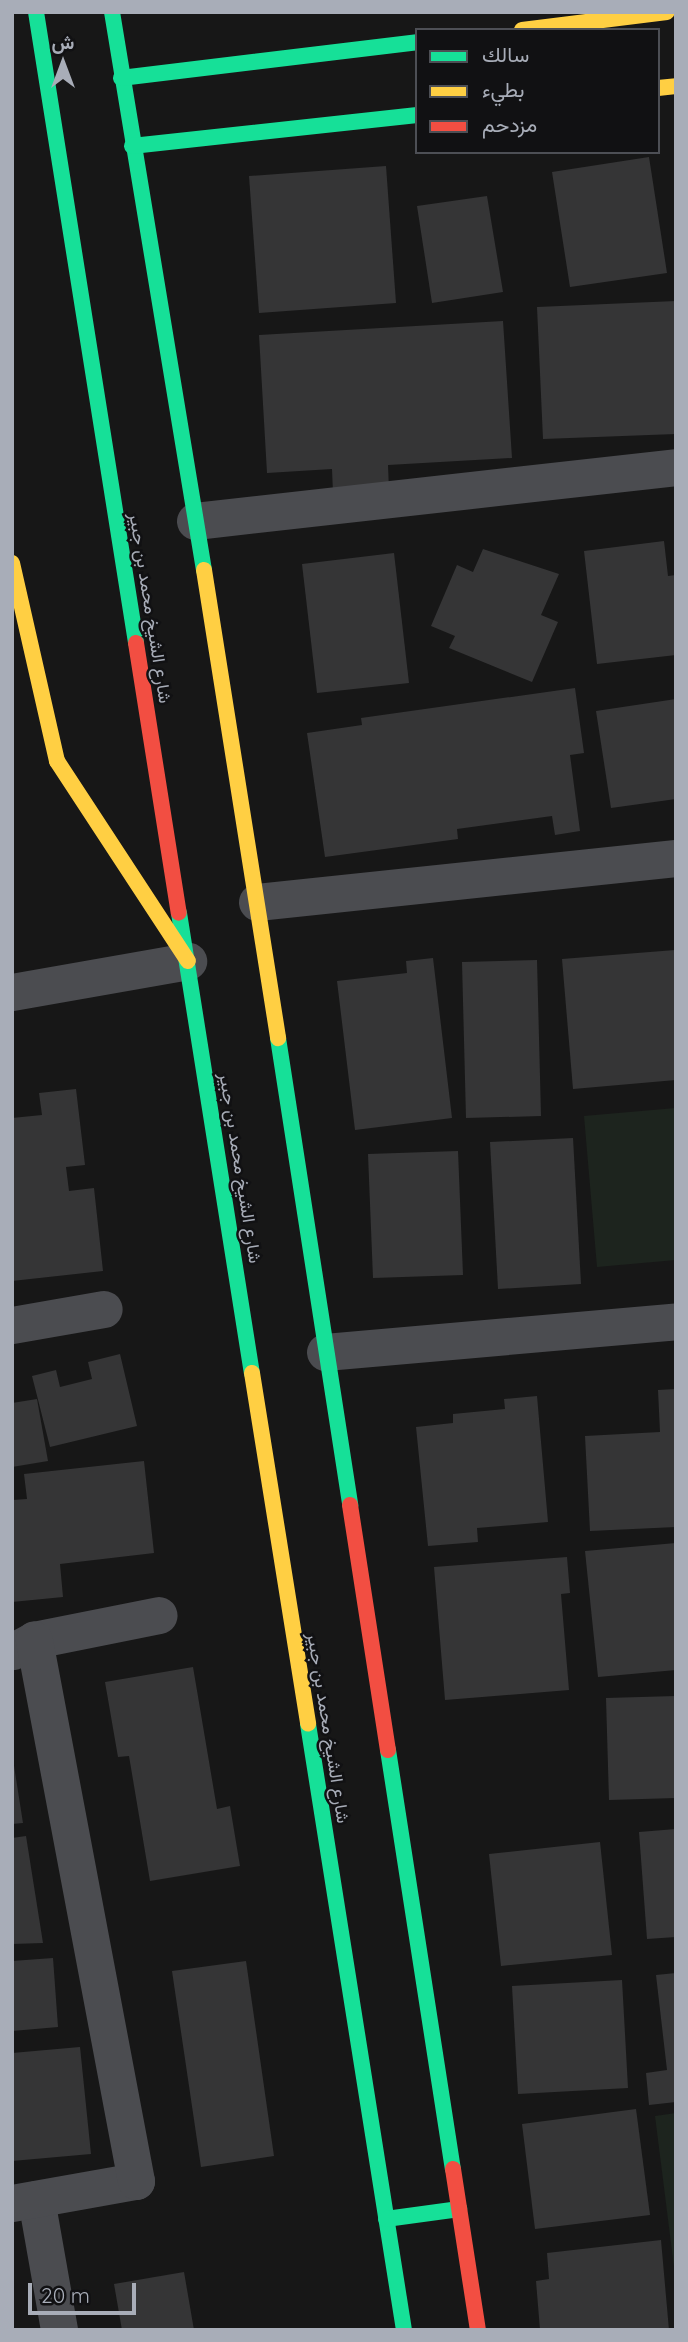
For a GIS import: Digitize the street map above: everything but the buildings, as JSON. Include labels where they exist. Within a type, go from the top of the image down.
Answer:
[{"type":"main road","name":"شارع الشيخ محمد بن جبير","points":[[36,12],[404,2330]]},
{"type":"main road","points":[[112,12],[257,902],[478,2330]]},
{"type":"main road","points":[[538,28],[667,12]]},
{"type":"main road","points":[[121,78],[415,42]]},
{"type":"main road","points":[[132,146],[415,114]]},
{"type":"main road","points":[[12,563],[57,761],[188,961]]},
{"type":"main road","points":[[386,2218],[459,2209]]},
{"type":"street","points":[[195,521],[676,467]]},
{"type":"street","points":[[257,902],[676,859]]},
{"type":"street","points":[[12,992],[188,961]]},
{"type":"street","points":[[12,1325],[104,1309]]},
{"type":"street","points":[[325,1352],[676,1321]]},
{"type":"street","points":[[59,2330],[24,2201],[136,2181],[23,1646],[159,1615]]},
{"type":"shaded area","points":[[676,1108],[676,1260],[597,1267],[584,1116]]},
{"type":"shaded area","points":[[676,2113],[676,2283],[655,2116]]},
{"type":"traffic: fast","points":[[36,12],[136,643]]},
{"type":"traffic: fast","points":[[112,12],[204,570]]},
{"type":"traffic: fast","points":[[121,78],[415,42]]},
{"type":"traffic: fast","points":[[132,146],[415,115]]},
{"type":"traffic: fast","points":[[179,913],[252,1373]]},
{"type":"traffic: fast","points":[[278,1038],[350,1505]]},
{"type":"traffic: fast","points":[[308,1724],[404,2330]]},
{"type":"traffic: fast","points":[[388,1750],[453,2169]]},
{"type":"traffic: fast","points":[[386,2219],[459,2209]]},
{"type":"traffic: slow","points":[[538,28],[667,12]]},
{"type":"traffic: slow","points":[[660,88],[676,86]]},
{"type":"traffic: slow","points":[[12,563],[57,761],[188,961]]},
{"type":"traffic: slow","points":[[204,570],[278,1038]]},
{"type":"traffic: slow","points":[[252,1373],[308,1724]]},
{"type":"traffic: jam","points":[[136,643],[179,913]]},
{"type":"traffic: jam","points":[[350,1505],[388,1750]]},
{"type":"traffic: jam","points":[[453,2169],[478,2330]]}]
